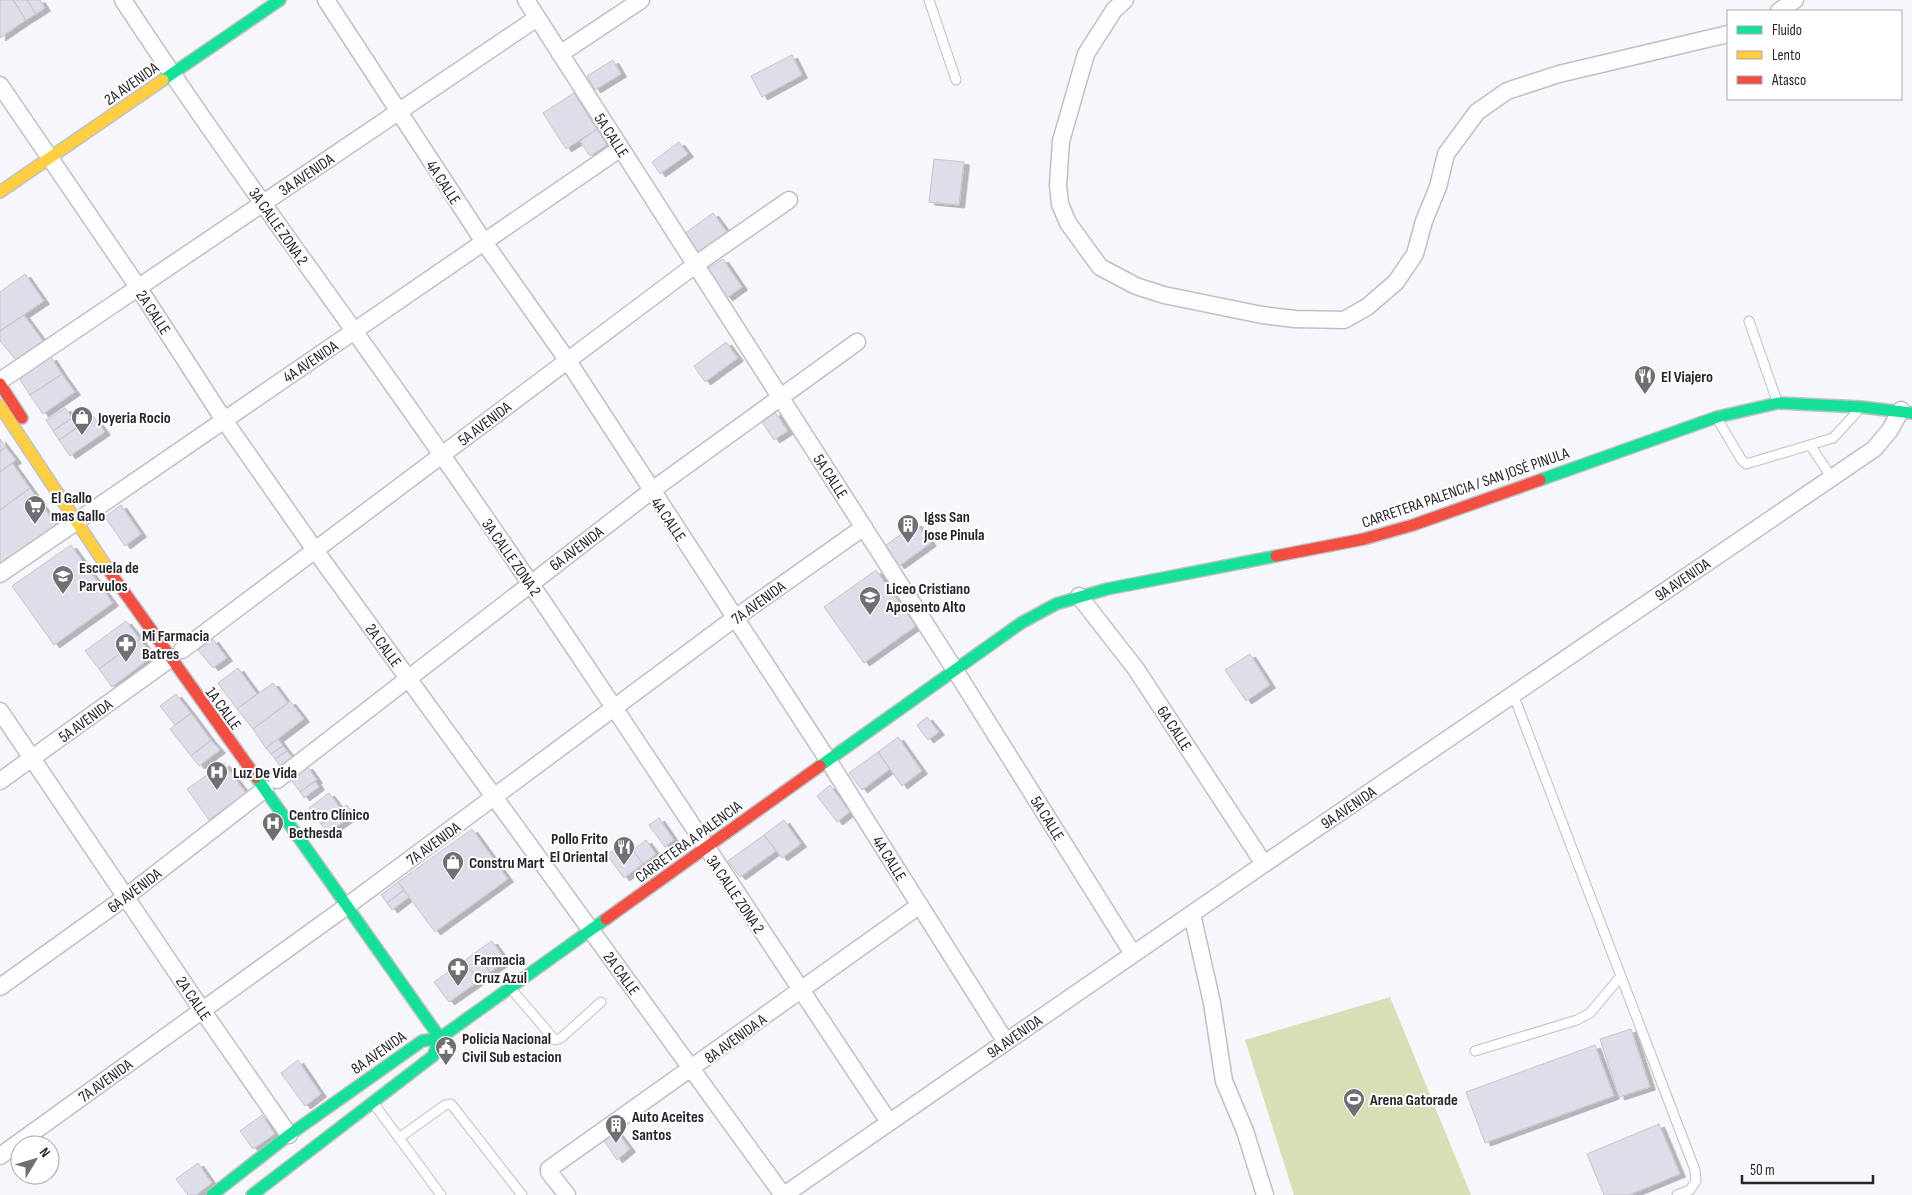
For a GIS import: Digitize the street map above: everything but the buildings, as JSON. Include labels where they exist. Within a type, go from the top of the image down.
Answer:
[{"type":"main road","name":"2A AVENIDA","points":[[0,192],[280,0]]},
{"type":"main road","name":"1A CALLE","points":[[0,382],[79,519],[124,571]]},
{"type":"main road","name":"CARRETERA PALENCIA / SAN JOSÉ PINULA","points":[[955,670],[1021,623],[1056,604],[1079,596],[1107,588],[1373,537],[1413,525],[1717,417],[1778,403],[1861,407],[1907,412]]},
{"type":"main road","name":"1A CALLE","points":[[0,406],[79,519],[274,782],[356,899],[440,1038]]},
{"type":"main road","name":"CARRETERA A PALENCIA","points":[[440,1038],[450,1025],[510,988],[955,670]]},
{"type":"main road","points":[[252,1195],[374,1104],[433,1056],[440,1038]]},
{"type":"main road","name":"8A AVENIDA","points":[[212,1195],[289,1135],[422,1041],[440,1038]]},
{"type":"street","name":"3A CALLE ZONA 2","points":[[123,0],[172,74],[442,455],[530,583],[616,709],[705,848],[889,1122]]},
{"type":"street","name":"4A CALLE","points":[[326,0],[484,242],[568,361],[651,492],[828,760],[1006,1042]]},
{"type":"street","name":"5A CALLE","points":[[526,0],[955,670],[1133,954]]},
{"type":"street","points":[[560,54],[641,0]]},
{"type":"street","points":[[1125,0],[1114,10],[1086,54],[1061,141],[1058,185],[1060,204],[1068,222],[1100,267],[1136,286],[1164,295],[1262,315],[1294,319],[1344,320],[1367,307],[1396,282],[1415,254],[1424,221],[1438,187],[1446,154],[1477,112],[1507,91],[1559,74],[1727,34]]},
{"type":"street","points":[[1780,10],[1794,0]]},
{"type":"street","name":"3A AVENIDA","points":[[0,382],[537,18]]},
{"type":"street","name":"2A CALLE","points":[[0,85],[138,287],[224,420],[315,550],[783,1195]]},
{"type":"street","name":"4A AVENIDA","points":[[0,574],[621,148]]},
{"type":"street","name":"5A AVENIDA","points":[[0,781],[179,652],[696,265],[790,200]]},
{"type":"street","name":"6A AVENIDA","points":[[0,987],[126,896],[530,583],[780,396],[856,342]]},
{"type":"street","name":"9A AVENIDA","points":[[783,1195],[1264,864],[1874,449],[1907,412]]},
{"type":"street","name":"7A AVENIDA","points":[[0,1156],[496,797],[616,709],[735,618],[864,528]]},
{"type":"street","name":"6A CALLE","points":[[1079,596],[1136,668],[1264,864]]},
{"type":"street","name":"2A CALLE","points":[[0,711],[289,1135]]},
{"type":"street","name":"8A AVENIDA A","points":[[566,1195],[549,1172],[549,1169],[920,906]]},
{"type":"street","points":[[1192,914],[1212,1003],[1224,1081],[1245,1131],[1265,1195]]},
{"type":"lane","points":[[929,0],[956,80]]},
{"type":"lane","points":[[1749,321],[1778,403]]},
{"type":"lane","points":[[1717,417],[1740,459],[1746,464],[1833,438],[1840,433],[1861,407]]},
{"type":"lane","points":[[1810,445],[1832,478]]},
{"type":"lane","points":[[1513,694],[1695,1170],[1696,1181],[1690,1190],[1677,1195]]},
{"type":"lane","points":[[1475,1051],[1577,1020],[1590,1013],[1621,976]]},
{"type":"lane","points":[[510,988],[556,1040],[561,1038],[602,1002]]},
{"type":"lane","points":[[374,1104],[442,1195]]},
{"type":"lane","points":[[399,1138],[446,1105],[451,1104],[522,1195]]},
{"type":"green space","name":"Arena Gatorade","points":[[1390,997],[1471,1195],[1294,1195],[1245,1040]]},
{"type":"traffic: fast","points":[[163,80],[280,0]]},
{"type":"traffic: fast","points":[[1540,480],[1717,417],[1778,403],[1861,407],[1912,413]]},
{"type":"traffic: fast","points":[[820,766],[1021,623],[1056,604],[1107,589],[1276,556]]},
{"type":"traffic: fast","points":[[256,777],[440,1038],[606,919]]},
{"type":"traffic: fast","points":[[212,1195],[289,1135],[422,1041],[440,1038]]},
{"type":"traffic: fast","points":[[252,1195],[433,1056],[440,1038]]},
{"type":"traffic: slow","points":[[0,192],[163,80]]},
{"type":"traffic: slow","points":[[0,406],[110,572]]},
{"type":"traffic: jam","points":[[0,384],[22,418]]},
{"type":"traffic: jam","points":[[1276,556],[1364,539],[1413,525],[1540,480]]},
{"type":"traffic: jam","points":[[110,572],[256,777]]},
{"type":"traffic: jam","points":[[606,919],[820,766]]},
{"type":"place","name":"El Viajero","points":[[1645,395]]},
{"type":"place","name":"Joyeria Rocio","points":[[82,436]]},
{"type":"place","name":"El Gallo mas Gallo","points":[[35,525]]},
{"type":"place","name":"Igss San Jose Pinula","points":[[908,544]]},
{"type":"place","name":"Escuela de Parvulos","points":[[63,595]]},
{"type":"place","name":"Liceo Cristiano Aposento Alto","points":[[870,616]]},
{"type":"place","name":"Mi Farmacia Batres","points":[[126,663]]},
{"type":"place","name":"Luz De Vida","points":[[217,791]]},
{"type":"place","name":"Centro Clínico Bethesda","points":[[273,842]]},
{"type":"place","name":"Pollo Frito El Oriental","points":[[624,866]]},
{"type":"place","name":"Constru Mart","points":[[453,881]]},
{"type":"place","name":"Farmacia Cruz Azul","points":[[458,987]]},
{"type":"place","name":"Policia Nacional Civil Sub estacion","points":[[446,1066]]},
{"type":"place","name":"Arena Gatorade","points":[[1354,1118]]},
{"type":"place","name":"Auto Aceites Santos","points":[[616,1144]]}]
